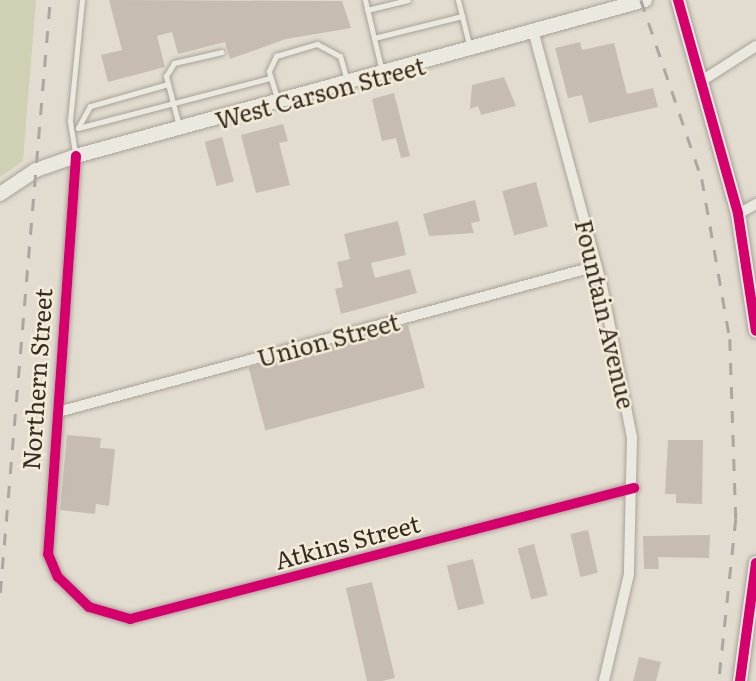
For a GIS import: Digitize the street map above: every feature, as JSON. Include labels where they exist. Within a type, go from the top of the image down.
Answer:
[{"type":"street","name":"West Carson Street","points":[[0,194],[36,170],[76,156],[534,34],[645,0]]},
{"type":"street","points":[[678,0],[703,80],[752,261],[756,331]]},
{"type":"street","name":"Fountain Avenue","points":[[534,34],[597,266],[626,386],[634,488],[629,574],[604,681]]},
{"type":"street","points":[[703,80],[756,46]]},
{"type":"street","name":"Northern Street","points":[[75,596],[48,554],[76,156]]},
{"type":"street","points":[[738,214],[756,204]]},
{"type":"street","name":"Union Street","points":[[58,412],[597,266]]},
{"type":"street","name":"Atkins Street","points":[[75,596],[130,619],[634,488]]},
{"type":"street","points":[[740,681],[756,563]]},
{"type":"lane","points":[[76,156],[70,130],[82,0]]},
{"type":"lane","points":[[365,0],[382,75]]},
{"type":"lane","points":[[367,10],[408,0]]},
{"type":"lane","points":[[458,0],[471,51]]},
{"type":"lane","points":[[374,38],[462,16]]},
{"type":"lane","points":[[278,103],[270,78],[276,56],[317,44],[340,56],[348,84]]},
{"type":"lane","points":[[180,129],[168,84],[174,63],[222,52]]},
{"type":"lane","points":[[70,130],[270,78]]},
{"type":"lane","points":[[78,128],[90,106],[168,84]]},
{"type":"green space","points":[[0,0],[36,0],[23,161],[0,177]]},
{"type":"building","points":[[109,0],[342,1],[351,28],[286,39],[230,59],[225,42],[178,54],[172,32],[157,36],[165,67],[108,82],[101,55],[122,50]]},
{"type":"building","points":[[580,42],[582,50],[614,43],[627,94],[653,88],[658,107],[589,123],[582,95],[568,98],[555,48]]},
{"type":"building","points":[[504,77],[516,106],[481,115],[478,106],[470,109],[472,85]]},
{"type":"building","points":[[394,93],[410,156],[401,158],[396,138],[382,141],[372,99]]},
{"type":"building","points":[[283,124],[288,141],[279,143],[290,185],[256,193],[241,135]]},
{"type":"building","points":[[222,137],[234,181],[217,186],[205,142]]},
{"type":"building","points":[[536,182],[548,226],[514,235],[502,191]]},
{"type":"building","points":[[475,200],[480,221],[471,223],[474,233],[429,236],[423,214]]},
{"type":"building","points":[[398,221],[406,255],[371,263],[375,278],[410,269],[417,293],[341,314],[335,289],[343,287],[337,262],[350,259],[344,234]]},
{"type":"building","points":[[408,325],[425,388],[265,430],[249,368]]},
{"type":"building","points":[[67,435],[101,438],[100,448],[115,449],[109,506],[96,504],[95,514],[60,510]]},
{"type":"building","points":[[668,440],[703,440],[702,504],[676,503],[676,494],[665,494]]},
{"type":"building","points":[[588,530],[598,573],[580,577],[570,534]]},
{"type":"building","points":[[710,535],[709,558],[658,557],[659,569],[644,569],[643,536]]},
{"type":"building","points":[[534,544],[548,595],[531,600],[518,548]]},
{"type":"building","points":[[473,559],[484,604],[458,610],[447,566]]},
{"type":"building","points":[[372,582],[395,678],[382,681],[367,681],[346,588]]},
{"type":"building","points":[[639,657],[661,662],[656,681],[633,681]]},
{"type":"railway","points":[[0,593],[50,0]]},
{"type":"railway","points":[[641,0],[702,179],[730,339],[736,519],[719,681]]},
{"type":"cycle path","points":[[678,0],[738,214],[756,331]]},
{"type":"cycle path","points":[[76,156],[48,554],[58,577],[89,607],[130,619],[634,488]]},
{"type":"cycle path","points":[[740,681],[756,563]]}]
